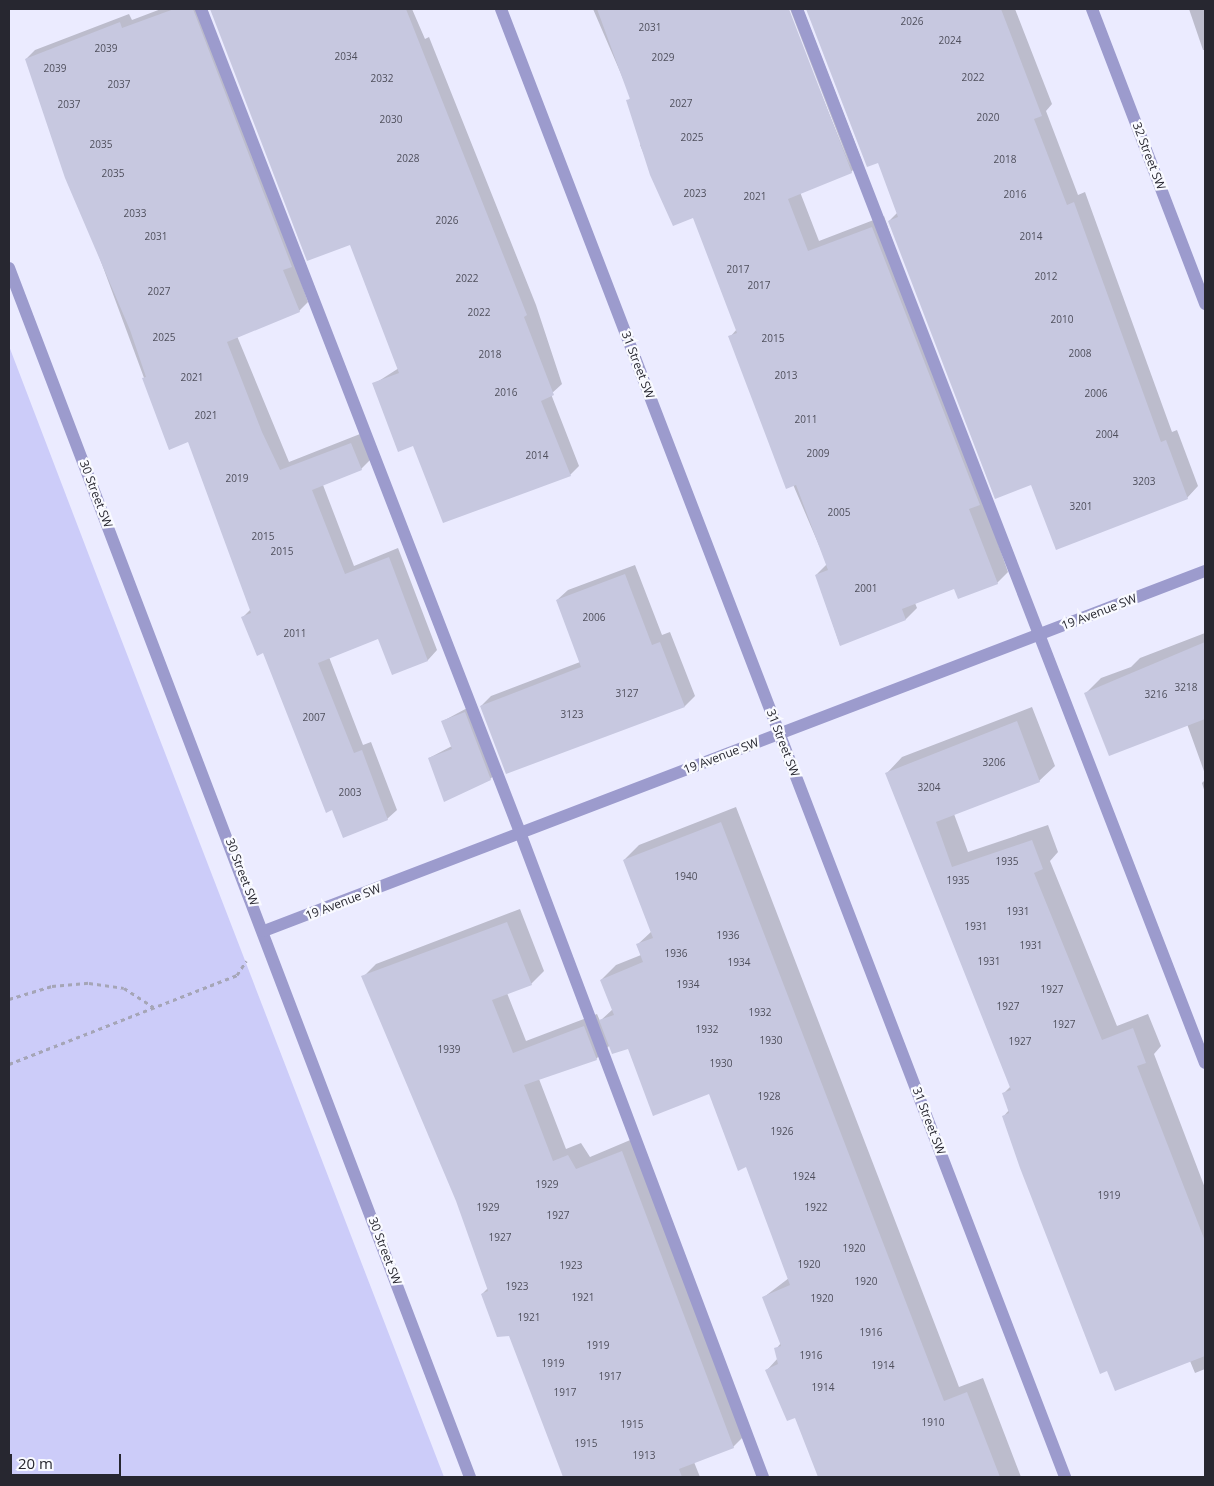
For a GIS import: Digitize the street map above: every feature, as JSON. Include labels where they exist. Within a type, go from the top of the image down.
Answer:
[{"type":"street","points":[[201,9],[521,835],[763,1477]]},
{"type":"street","name":"31 Street SW","points":[[500,9],[1065,1477]]},
{"type":"street","points":[[797,9],[1205,1063]]},
{"type":"street","name":"32 Street SW","points":[[1092,9],[1205,304]]},
{"type":"street","name":"30 Street SW","points":[[9,268],[264,931],[470,1477]]},
{"type":"street","name":"19 Avenue SW","points":[[264,931],[521,835],[1205,571]]},
{"type":"path","points":[[9,1064],[237,975],[264,931]]},
{"type":"path","points":[[9,999],[52,986],[89,983],[124,988],[153,1008]]},
{"type":"shaded area","points":[[9,346],[98,579],[444,1477],[9,1477]]},
{"type":"building","points":[[174,9],[193,9],[292,267],[283,270],[300,312],[227,342],[262,432],[280,470],[351,443],[362,470],[312,490],[345,574],[389,557],[428,661],[392,675],[378,639],[318,663],[354,753],[362,750],[388,820],[343,838],[332,810],[326,813],[263,653],[257,656],[241,617],[251,613],[188,442],[169,450],[142,378],[146,377],[130,330],[65,178],[25,59],[120,22],[122,28]]},
{"type":"building","points":[[210,9],[406,9],[527,315],[524,317],[554,395],[541,401],[571,476],[443,523],[413,446],[398,452],[372,383],[399,373],[350,245],[307,261]]},
{"type":"building","points":[[597,9],[789,9],[852,173],[788,199],[808,251],[872,227],[980,505],[969,509],[998,584],[958,599],[954,589],[902,609],[906,620],[840,646],[815,575],[828,570],[796,485],[786,489],[728,336],[737,333],[693,218],[673,226],[650,175],[626,100],[630,99]]},
{"type":"building","points":[[806,9],[1001,9],[1042,116],[1034,119],[1067,205],[1074,202],[1161,442],[1166,440],[1188,499],[1056,550],[1031,485],[995,499],[888,221],[898,217],[878,163],[867,167]]},
{"type":"building","points":[[625,574],[652,645],[660,642],[685,707],[506,774],[480,706],[581,667],[556,600]]},
{"type":"building","points":[[1205,642],[1205,719],[1109,756],[1084,693]]},
{"type":"building","points":[[465,712],[491,780],[444,802],[428,758],[452,749],[441,721]]},
{"type":"building","points":[[1017,721],[1040,782],[936,822],[952,867],[1032,840],[1043,869],[1034,873],[1102,1040],[1133,1028],[1146,1063],[1137,1066],[1205,1241],[1205,1356],[1115,1391],[1107,1371],[1100,1374],[1020,1168],[1002,1116],[1009,1113],[1002,1093],[1011,1090],[885,773]]},
{"type":"building","points":[[721,822],[944,1401],[967,1392],[1000,1477],[818,1477],[795,1418],[787,1421],[765,1370],[778,1364],[774,1348],[781,1346],[762,1297],[790,1285],[746,1167],[738,1171],[709,1094],[653,1116],[628,1049],[612,1054],[599,1020],[614,1015],[600,980],[643,962],[636,944],[653,938],[623,860]]},
{"type":"building","points":[[507,922],[532,985],[492,1000],[513,1053],[584,1026],[597,1060],[524,1085],[553,1161],[568,1155],[576,1169],[622,1151],[734,1448],[679,1469],[682,1477],[563,1477],[509,1336],[497,1337],[481,1294],[488,1291],[456,1201],[361,976]]}]
